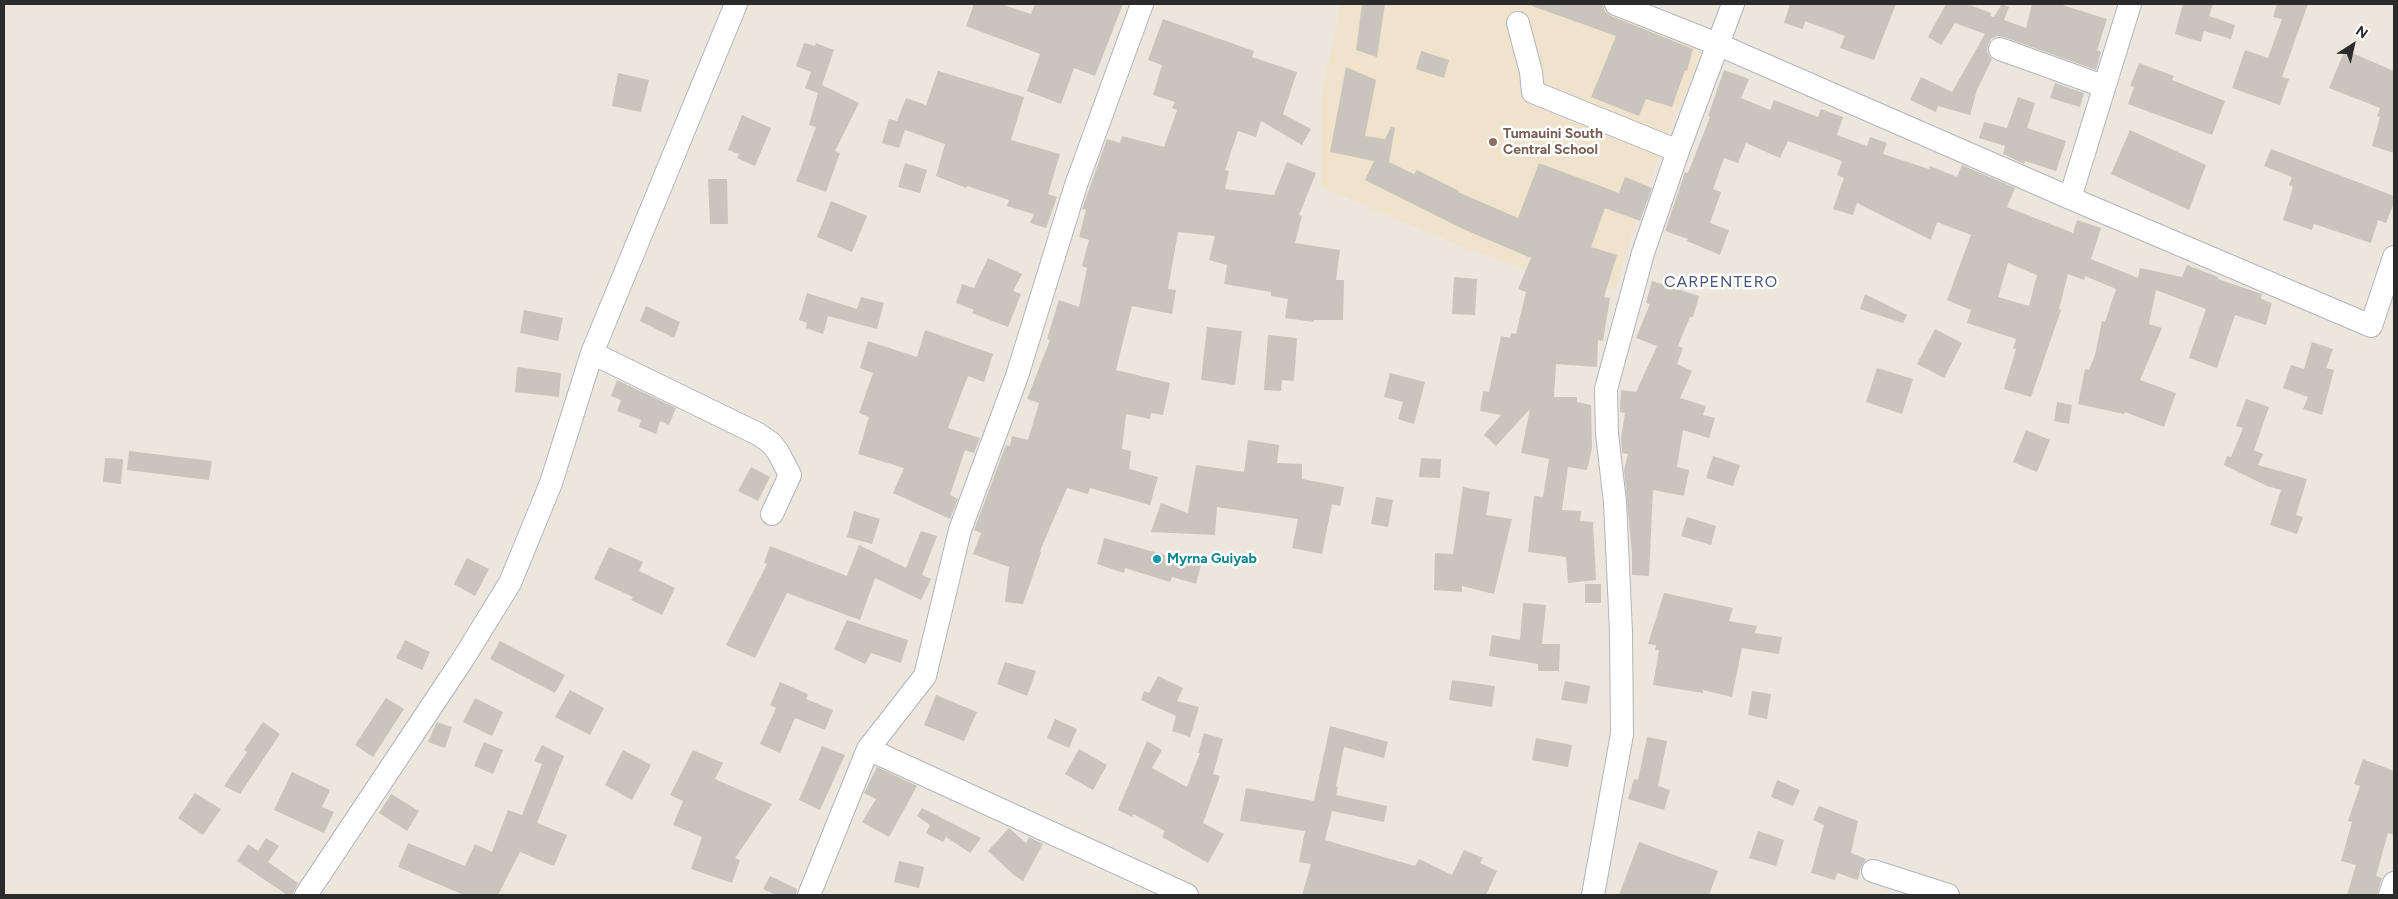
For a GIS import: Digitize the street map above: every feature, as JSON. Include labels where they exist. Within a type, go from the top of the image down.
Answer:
[{"type":"street","points":[[306,895],[463,659],[510,583],[551,483],[592,353],[736,4]]},
{"type":"street","points":[[809,895],[868,749],[925,676],[960,530],[1017,376],[1076,185],[1142,4]]},
{"type":"street","points":[[1616,4],[1717,44],[2070,198],[2371,326],[2394,256]]},
{"type":"street","points":[[1593,895],[1622,734],[1621,632],[1615,502],[1607,434],[1606,389],[1643,253],[1678,151],[1733,4]]},
{"type":"street","points":[[2070,198],[2103,86],[2130,4]]},
{"type":"street","points":[[1518,23],[1531,72],[1532,92],[1678,151]]},
{"type":"street","points":[[2000,49],[2103,86]]},
{"type":"street","points":[[592,353],[758,434],[771,443],[790,474],[772,514]]},
{"type":"street","points":[[868,749],[1188,895]]},
{"type":"street","points":[[1873,872],[1948,895]]},
{"type":"street","points":[[2390,895],[2394,883]]},
{"type":"shaded area","name":"Tumauini South Central School","points":[[1341,4],[1607,4],[1706,39],[1643,197],[1615,289],[1578,289],[1463,247],[1321,187],[1321,97]]},
{"type":"building","points":[[974,4],[1001,4],[1031,14],[1035,4],[1123,4],[1095,76],[1074,68],[1061,104],[1027,91],[1040,54],[966,26]]},
{"type":"building","points":[[1362,4],[1385,4],[1377,57],[1356,50]]},
{"type":"building","points":[[1532,4],[1603,4],[1605,12],[1611,16],[1693,49],[1687,71],[1685,70],[1672,107],[1646,99],[1639,116],[1591,97],[1616,36],[1532,6]]},
{"type":"building","points":[[1790,4],[1896,4],[1874,60],[1840,48],[1845,36],[1805,21],[1803,29],[1784,23]]},
{"type":"building","points":[[1946,4],[1967,4],[1991,13],[1990,16],[1994,17],[2002,4],[2009,7],[2004,20],[2026,28],[2032,4],[2059,4],[2107,19],[2097,50],[2101,52],[2096,70],[1997,36],[1991,39],[1988,45],[1987,52],[1992,59],[1977,90],[1970,115],[1938,106],[1936,112],[1910,100],[1921,77],[1952,92],[1985,34],[1955,23],[1941,45],[1928,37]]},
{"type":"building","points":[[2183,4],[2213,4],[2209,16],[2235,25],[2231,39],[2204,31],[2201,42],[2175,34]]},
{"type":"building","points":[[2277,4],[2308,4],[2282,77],[2289,79],[2280,105],[2232,88],[2245,50],[2268,58],[2282,19],[2273,17]]},
{"type":"building","points":[[1163,19],[1254,51],[1252,57],[1297,72],[1283,114],[1311,129],[1302,145],[1261,121],[1256,137],[1238,131],[1225,170],[1229,171],[1225,189],[1274,195],[1287,162],[1316,173],[1299,215],[1302,216],[1295,243],[1340,250],[1336,280],[1344,280],[1343,320],[1314,320],[1314,322],[1285,318],[1288,299],[1271,296],[1271,292],[1224,284],[1227,265],[1209,260],[1215,236],[1178,232],[1168,289],[1176,290],[1172,314],[1132,306],[1116,370],[1170,383],[1163,415],[1151,413],[1150,419],[1126,414],[1122,449],[1131,451],[1129,469],[1158,477],[1150,505],[1090,488],[1088,494],[1067,488],[1040,551],[1023,604],[1005,602],[1009,567],[973,554],[981,533],[974,530],[1006,445],[1010,446],[1012,436],[1028,440],[1039,403],[1027,399],[1050,340],[1047,339],[1059,300],[1079,307],[1087,268],[1082,266],[1089,240],[1079,237],[1086,210],[1082,209],[1107,139],[1120,143],[1122,136],[1164,147],[1177,110],[1172,108],[1175,102],[1153,95],[1162,65],[1148,60]]},
{"type":"building","points":[[804,43],[815,46],[816,43],[834,50],[822,85],[859,103],[835,151],[840,153],[826,192],[796,181],[816,127],[809,125],[818,93],[805,88],[811,72],[796,66]]},
{"type":"building","points":[[2345,50],[2394,71],[2394,153],[2372,146],[2380,117],[2377,116],[2380,108],[2329,88]]},
{"type":"building","points":[[1421,51],[1449,60],[1444,78],[1416,69]]},
{"type":"building","points":[[2139,63],[2174,76],[2172,80],[2225,101],[2212,135],[2128,104],[2134,87],[2130,86]]},
{"type":"building","points":[[1346,67],[1376,80],[1365,136],[1385,139],[1391,127],[1395,128],[1389,162],[1414,174],[1417,170],[1458,192],[1518,218],[1539,163],[1619,193],[1625,177],[1652,188],[1640,221],[1605,208],[1591,247],[1617,255],[1604,297],[1610,298],[1603,341],[1598,340],[1597,367],[1556,364],[1554,397],[1577,397],[1577,402],[1591,405],[1592,448],[1587,470],[1568,467],[1562,510],[1581,511],[1580,521],[1593,522],[1596,580],[1568,583],[1566,557],[1528,552],[1534,496],[1543,497],[1549,459],[1521,453],[1530,409],[1496,446],[1484,435],[1501,415],[1480,411],[1483,391],[1489,392],[1501,336],[1510,338],[1511,333],[1516,334],[1526,292],[1518,289],[1531,258],[1463,229],[1365,180],[1374,161],[1330,152]]},
{"type":"building","points":[[1724,70],[1749,79],[1741,98],[1770,110],[1774,100],[1818,117],[1821,109],[1843,117],[1837,135],[1867,146],[1870,137],[1887,143],[1883,154],[1929,169],[1930,166],[1957,177],[1962,165],[2015,188],[2007,207],[2073,233],[2077,220],[2101,228],[2091,259],[2138,278],[2140,268],[2182,277],[2187,265],[2218,277],[2218,279],[2262,294],[2261,299],[2272,303],[2266,325],[2235,315],[2217,368],[2189,358],[2206,309],[2156,290],[2149,324],[2162,328],[2140,380],[2176,393],[2164,427],[2125,412],[2124,414],[2078,404],[2085,369],[2089,370],[2095,355],[2102,321],[2105,322],[2116,289],[2085,276],[2084,280],[2068,274],[2059,309],[2061,310],[2031,397],[2004,389],[2016,349],[2013,348],[2016,339],[1967,323],[1971,310],[1947,300],[1971,235],[1937,222],[1931,240],[1857,203],[1853,215],[1833,209],[1844,178],[1837,175],[1842,161],[1788,141],[1780,158],[1746,143],[1738,163],[1724,158],[1713,189],[1721,192],[1710,223],[1729,230],[1720,255],[1687,241],[1688,239],[1665,231],[1685,172],[1688,173],[1710,117],[1708,116]],"holes":[[[2008,263],[2037,275],[2029,306],[1998,297]]]},
{"type":"building","points":[[938,71],[1024,97],[1011,140],[1060,154],[1048,194],[1057,197],[1046,228],[1030,223],[1034,214],[1007,206],[1009,200],[967,186],[966,188],[936,176],[945,144],[905,130],[899,148],[882,143],[889,119],[897,121],[906,98],[926,105]]},
{"type":"building","points":[[618,73],[649,80],[641,112],[612,106]]},
{"type":"building","points":[[2055,83],[2084,93],[2080,107],[2050,98]]},
{"type":"building","points":[[2018,97],[2035,103],[2027,128],[2066,141],[2056,171],[2025,161],[2024,164],[2003,154],[2005,146],[1979,138],[1984,122],[2007,128]]},
{"type":"building","points":[[742,115],[771,128],[755,166],[737,158],[739,154],[728,150]]},
{"type":"building","points":[[2130,130],[2206,165],[2189,210],[2111,174]]},
{"type":"building","points":[[2271,149],[2394,196],[2394,203],[2386,223],[2378,220],[2371,243],[2314,224],[2312,230],[2283,220],[2293,187],[2289,185],[2292,177],[2264,166]]},
{"type":"building","points":[[905,163],[927,170],[920,193],[898,187]]},
{"type":"building","points":[[708,179],[727,179],[728,224],[710,224]]},
{"type":"building","points":[[831,201],[867,216],[852,252],[817,237]]},
{"type":"building","points":[[988,258],[1022,274],[1013,291],[1021,294],[1008,327],[972,313],[974,310],[956,303],[962,284],[974,288]]},
{"type":"building","points":[[1454,277],[1477,279],[1475,315],[1452,314]]},
{"type":"building","points":[[1652,281],[1699,296],[1693,317],[1690,317],[1678,346],[1683,348],[1677,364],[1692,371],[1680,398],[1706,406],[1703,415],[1715,418],[1709,438],[1683,430],[1677,467],[1689,470],[1684,496],[1653,490],[1649,576],[1632,575],[1632,554],[1624,470],[1628,454],[1622,453],[1621,438],[1625,413],[1620,412],[1620,406],[1621,390],[1636,392],[1657,346],[1636,338],[1650,304],[1646,303]]},
{"type":"building","points":[[807,293],[857,309],[861,297],[884,303],[877,329],[828,316],[823,334],[806,328],[807,323],[799,320]]},
{"type":"building","points":[[1865,294],[1907,315],[1903,323],[1860,309]]},
{"type":"building","points":[[646,306],[680,322],[674,338],[640,321]]},
{"type":"building","points":[[524,310],[563,318],[558,341],[520,333]]},
{"type":"building","points":[[1207,327],[1242,331],[1235,385],[1201,380]]},
{"type":"building","points":[[1935,329],[1962,343],[1944,378],[1917,364]]},
{"type":"building","points":[[925,330],[993,354],[984,382],[968,376],[948,428],[980,438],[974,453],[965,450],[950,495],[958,499],[950,519],[893,493],[904,468],[858,454],[869,417],[859,413],[873,373],[860,368],[868,341],[917,357]]},
{"type":"building","points":[[1268,335],[1297,338],[1294,381],[1282,380],[1281,391],[1264,390]]},
{"type":"building","points":[[2312,342],[2333,349],[2326,368],[2334,370],[2322,415],[2303,409],[2308,397],[2283,388],[2291,365],[2304,369]]},
{"type":"building","points":[[517,367],[561,373],[559,397],[515,392]]},
{"type":"building","points":[[1877,368],[1913,379],[1902,414],[1866,402]]},
{"type":"building","points":[[1390,373],[1425,382],[1414,424],[1398,419],[1403,402],[1384,397]]},
{"type":"building","points":[[617,380],[676,408],[669,425],[660,421],[656,434],[639,427],[641,420],[617,411],[621,400],[611,396]]},
{"type":"building","points":[[2246,399],[2269,407],[2254,450],[2263,454],[2258,465],[2307,479],[2296,515],[2303,517],[2297,534],[2270,525],[2281,490],[2267,486],[2224,465],[2227,456],[2231,457],[2243,428],[2236,426]]},
{"type":"building","points":[[2057,402],[2072,405],[2069,424],[2054,421]]},
{"type":"building","points":[[2026,430],[2050,440],[2037,472],[2013,462]]},
{"type":"building","points":[[1248,440],[1279,445],[1277,463],[1302,464],[1302,479],[1344,487],[1340,506],[1332,504],[1322,554],[1292,548],[1298,519],[1217,507],[1215,535],[1151,532],[1161,503],[1188,513],[1196,465],[1244,472]]},
{"type":"building","points":[[129,451],[212,461],[209,480],[127,470]]},
{"type":"building","points":[[1713,456],[1740,465],[1733,486],[1706,478]]},
{"type":"building","points":[[105,458],[123,459],[121,484],[103,482]]},
{"type":"building","points":[[1421,458],[1441,459],[1440,478],[1419,477]]},
{"type":"building","points":[[751,467],[770,477],[758,501],[738,491]]},
{"type":"building","points":[[1463,487],[1490,492],[1486,515],[1512,519],[1494,594],[1462,586],[1462,592],[1434,590],[1435,553],[1453,554]]},
{"type":"building","points":[[1376,497],[1393,500],[1388,527],[1371,524]]},
{"type":"building","points":[[854,511],[880,519],[872,544],[847,537]]},
{"type":"building","points":[[1687,517],[1716,526],[1711,545],[1681,536]]},
{"type":"building","points":[[921,531],[937,536],[922,575],[931,579],[921,600],[875,578],[860,620],[787,593],[755,658],[726,645],[767,564],[764,563],[770,546],[847,576],[859,545],[906,568]]},
{"type":"building","points":[[1104,538],[1201,565],[1196,584],[1172,577],[1170,582],[1125,568],[1124,573],[1097,564]]},
{"type":"building","points":[[609,547],[643,562],[639,571],[675,588],[662,615],[631,600],[633,597],[594,579]]},
{"type":"building","points":[[467,558],[489,569],[475,596],[454,584]]},
{"type":"building","points":[[1585,584],[1601,584],[1601,603],[1585,603]]},
{"type":"building","points":[[1664,593],[1733,608],[1729,621],[1757,626],[1755,633],[1782,637],[1779,654],[1742,648],[1732,697],[1703,690],[1703,693],[1653,685],[1659,650],[1655,650],[1656,645],[1648,644]]},
{"type":"building","points":[[1523,603],[1546,605],[1542,644],[1560,644],[1559,671],[1538,671],[1538,664],[1489,656],[1492,635],[1520,640]]},
{"type":"building","points":[[847,620],[908,640],[901,663],[871,653],[865,664],[834,649]]},
{"type":"building","points":[[405,640],[430,652],[422,670],[396,658]]},
{"type":"building","points":[[500,641],[565,675],[555,693],[490,659]]},
{"type":"building","points":[[1005,662],[1036,671],[1027,696],[997,684]]},
{"type":"building","points":[[1158,676],[1183,688],[1177,701],[1199,707],[1190,737],[1172,731],[1176,716],[1141,700],[1144,691],[1149,693]]},
{"type":"building","points":[[1452,680],[1495,686],[1492,707],[1449,700]]},
{"type":"building","points":[[1565,681],[1590,686],[1587,704],[1561,700]]},
{"type":"building","points":[[780,682],[808,694],[806,699],[833,710],[825,730],[795,718],[780,753],[760,744],[776,708],[770,705]]},
{"type":"building","points":[[570,690],[604,708],[590,735],[555,717]]},
{"type":"building","points":[[1752,691],[1771,694],[1767,719],[1748,715]]},
{"type":"building","points":[[936,695],[977,712],[964,741],[924,725]]},
{"type":"building","points":[[386,698],[404,709],[373,757],[355,745]]},
{"type":"building","points":[[475,698],[503,712],[492,736],[463,722]]},
{"type":"building","points":[[1055,719],[1077,729],[1069,748],[1047,738]]},
{"type":"building","points":[[263,722],[280,734],[240,794],[224,786],[247,752],[244,750]]},
{"type":"building","points":[[437,722],[452,727],[445,748],[428,742]]},
{"type":"building","points":[[1330,726],[1388,742],[1384,758],[1344,747],[1336,786],[1338,787],[1336,795],[1387,806],[1384,822],[1332,811],[1325,840],[1415,866],[1419,859],[1452,875],[1464,850],[1483,858],[1480,863],[1497,871],[1486,895],[1302,895],[1311,864],[1299,862],[1305,831],[1240,821],[1246,788],[1314,801]]},
{"type":"building","points":[[1204,733],[1223,739],[1213,774],[1220,776],[1203,823],[1224,834],[1208,863],[1162,837],[1165,831],[1133,814],[1132,817],[1118,810],[1147,741],[1162,750],[1152,768],[1187,787],[1200,753],[1198,753]]},
{"type":"building","points":[[1647,737],[1667,741],[1658,786],[1670,790],[1664,810],[1628,799],[1634,779],[1638,780]]},
{"type":"building","points":[[1536,738],[1572,745],[1568,767],[1532,760]]},
{"type":"building","points":[[484,742],[503,750],[493,774],[474,766]]},
{"type":"building","points":[[542,745],[564,756],[537,823],[567,835],[554,866],[520,852],[498,895],[464,895],[398,867],[408,843],[465,866],[475,844],[492,852],[508,810],[522,815],[542,764],[534,761]]},
{"type":"building","points":[[822,746],[845,755],[820,810],[799,800]]},
{"type":"building","points":[[1079,749],[1107,765],[1093,790],[1065,774]]},
{"type":"building","points":[[623,750],[651,765],[632,800],[605,785]]},
{"type":"building","points":[[693,750],[723,763],[715,779],[772,804],[735,858],[740,860],[732,883],[691,869],[702,837],[673,825],[683,801],[670,795]]},
{"type":"building","points":[[2363,759],[2394,771],[2394,835],[2388,833],[2376,876],[2382,878],[2377,895],[2347,895],[2356,865],[2341,861],[2352,822],[2348,821],[2360,786],[2354,784]]},
{"type":"building","points":[[877,767],[917,786],[889,837],[862,822],[876,799],[864,793]]},
{"type":"building","points":[[292,772],[330,790],[322,807],[334,812],[324,833],[274,810]]},
{"type":"building","points":[[1777,780],[1800,790],[1793,806],[1771,797]]},
{"type":"building","points":[[195,793],[221,809],[203,835],[178,818]]},
{"type":"building","points":[[391,794],[419,811],[407,831],[379,813]]},
{"type":"building","points":[[1819,806],[1858,821],[1851,853],[1866,859],[1861,867],[1858,880],[1837,873],[1835,880],[1811,873],[1824,825],[1813,820]]},
{"type":"building","points":[[922,808],[981,838],[970,853],[946,837],[943,842],[926,833],[930,825],[917,816]]},
{"type":"building","points":[[1009,828],[1026,843],[1029,837],[1043,844],[1023,881],[988,851]]},
{"type":"building","points":[[1758,831],[1784,840],[1776,866],[1749,858]]},
{"type":"building","points":[[266,838],[279,846],[268,862],[298,883],[292,895],[287,895],[237,861],[248,844],[258,851]]},
{"type":"building","points":[[1639,842],[1718,871],[1709,895],[1619,895]]},
{"type":"building","points":[[899,861],[924,867],[919,888],[894,882]]},
{"type":"building","points":[[770,876],[797,889],[796,895],[776,895],[763,889]]},
{"type":"place","name":"Tumauini South Central School","points":[[1493,142]]},
{"type":"place","name":"Myrna Guiyab","points":[[1157,559]]},
{"type":"district","name":"CARPENTERO","points":[[1721,282]]}]
